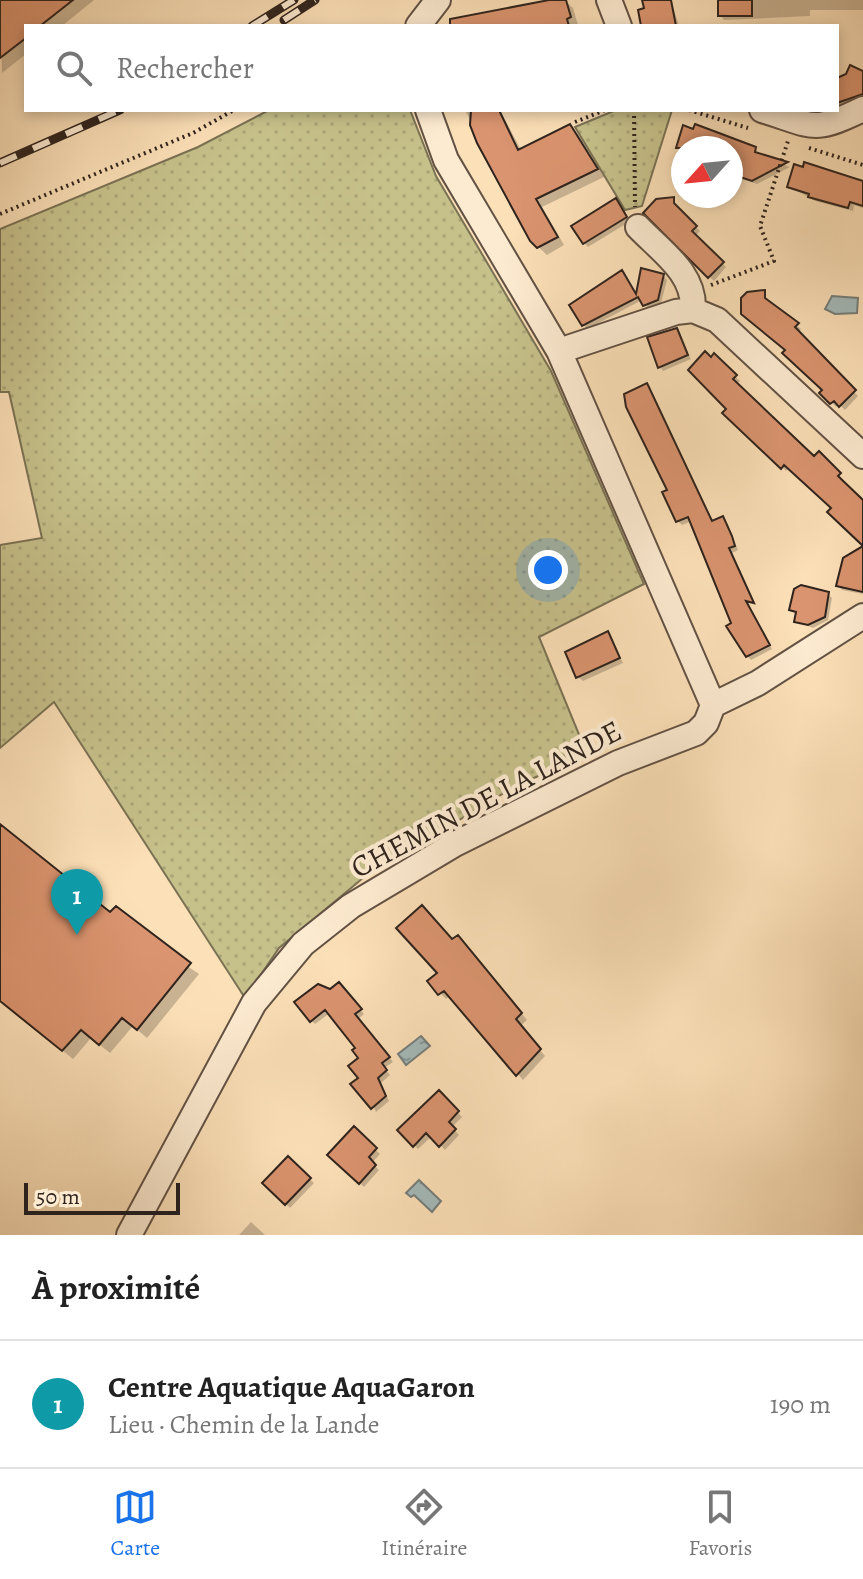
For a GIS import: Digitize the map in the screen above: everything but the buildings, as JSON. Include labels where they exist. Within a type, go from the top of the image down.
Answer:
[{"type":"street","points":[[420,24],[438,0]]},
{"type":"street","points":[[609,0],[618,24]]},
{"type":"street","points":[[770,112],[828,127],[863,109]]},
{"type":"street","points":[[429,112],[446,160],[559,351],[713,705]]},
{"type":"street","points":[[638,227],[690,280],[694,301],[863,456]]},
{"type":"street","points":[[559,351],[676,312],[694,301]]},
{"type":"street","name":"CHEMIN DE LA LANDE","points":[[129,1235],[254,1003],[303,944],[351,906],[455,844],[618,763],[696,733],[706,723],[713,705],[758,683],[863,616]]},
{"type":"path","points":[[0,214],[193,133],[230,112]]},
{"type":"path","points":[[575,122],[600,112]]},
{"type":"path","points":[[634,112],[632,167],[638,227]]},
{"type":"path","points":[[694,301],[774,261],[760,226],[788,141]]},
{"type":"shaded area","points":[[265,112],[411,112],[436,176],[551,371],[644,584],[539,637],[587,754],[514,787],[363,878],[279,948],[245,998],[54,702],[0,748],[0,545],[42,538],[9,392],[0,392],[0,229],[198,147]]},
{"type":"shaded area","points":[[611,112],[671,112],[642,206],[625,210],[575,127]]},
{"type":"water","points":[[832,296],[858,298],[857,313],[835,314],[825,309]]},
{"type":"water","points":[[421,1036],[430,1046],[406,1065],[398,1054]]},
{"type":"water","points":[[419,1180],[441,1201],[432,1212],[414,1195],[411,1197],[406,1193]]},
{"type":"railway","points":[[255,24],[294,0]]},
{"type":"railway","points":[[284,20],[315,0]]},
{"type":"railway","points":[[0,163],[115,112]]},
{"type":"place","name":"Centre Aquatique AquaGaron","points":[[77,935]]}]
